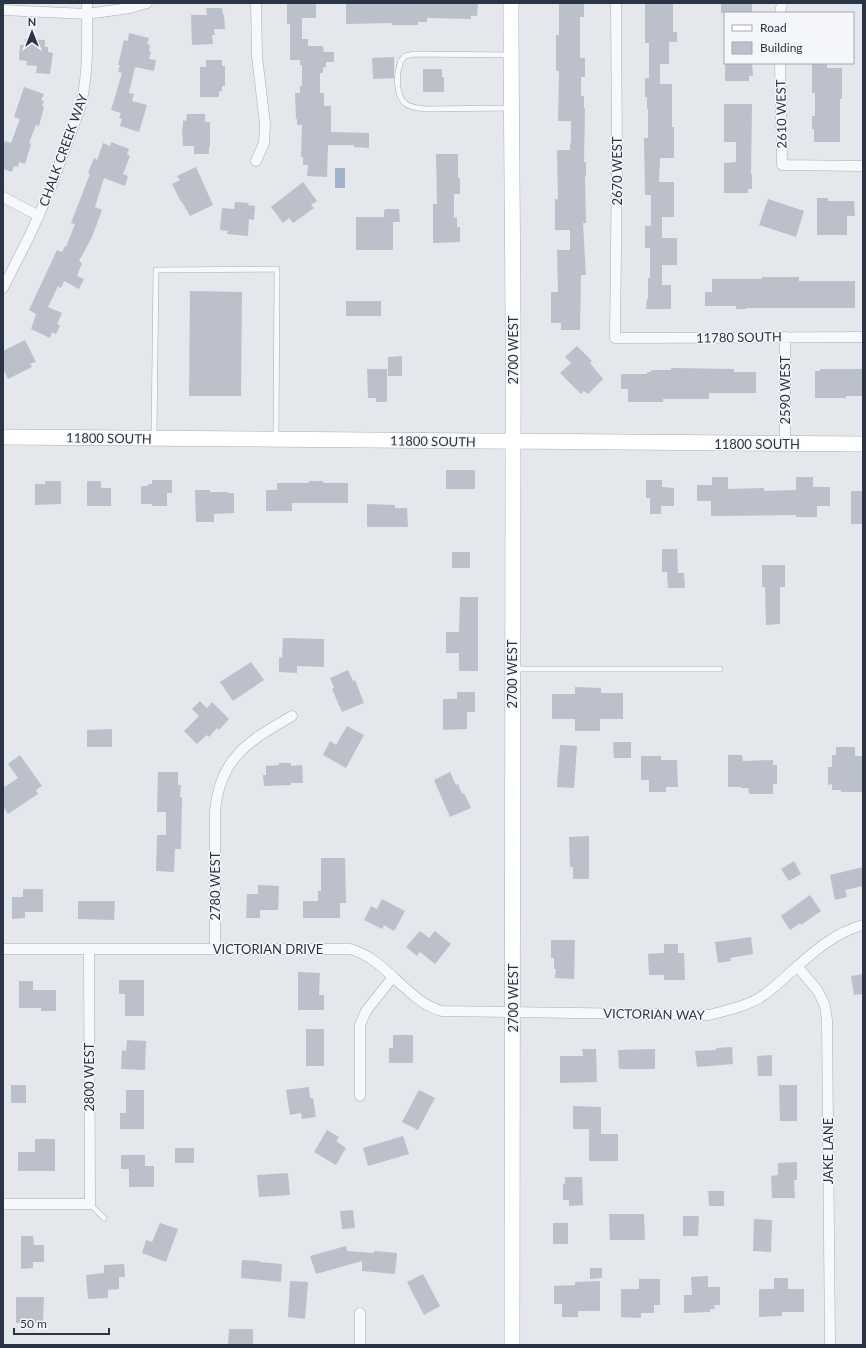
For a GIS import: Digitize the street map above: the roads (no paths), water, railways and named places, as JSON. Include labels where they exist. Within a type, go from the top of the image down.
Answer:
[{"type":"main road","name":"2700 WEST","points":[[511,3],[513,442],[512,1345]]},
{"type":"main road","name":"11800 SOUTH","points":[[3,437],[863,444]]},
{"type":"street","name":"CHALK CREEK WAY","points":[[3,288],[39,216],[84,95],[86,70],[86,3]]},
{"type":"street","points":[[3,10],[87,14],[130,8],[147,3]]},
{"type":"street","points":[[256,3],[257,56],[266,124],[264,143],[256,161]]},
{"type":"street","name":"2670 WEST","points":[[616,3],[616,338]]},
{"type":"street","name":"2610 WEST","points":[[780,64],[782,165],[863,166]]},
{"type":"street","points":[[3,197],[39,216]]},
{"type":"street","name":"2590 WEST","points":[[785,337],[785,444]]},
{"type":"street","name":"11780 SOUTH","points":[[616,338],[863,337]]},
{"type":"street","name":"2780 WEST","points":[[215,949],[216,798],[225,773],[240,751],[261,734],[292,716]]},
{"type":"street","name":"VICTORIAN WAY","points":[[513,1011],[709,1015],[739,1007],[762,996],[831,939],[849,929],[863,925]]},
{"type":"street","name":"VICTORIAN DRIVE","points":[[3,949],[350,949],[365,954],[427,1005],[434,1009],[450,1012],[513,1011]]},
{"type":"street","name":"2800 WEST","points":[[89,949],[90,1204]]},
{"type":"street","name":"JAKE LANE","points":[[797,966],[818,991],[826,1006],[830,1345]]},
{"type":"street","points":[[360,1096],[360,1025],[366,1011],[393,977]]},
{"type":"street","points":[[3,1204],[90,1204]]},
{"type":"street","points":[[360,1313],[360,1345]]},
{"type":"lane","points":[[511,55],[414,54],[404,56],[400,64],[398,78],[400,96],[405,103],[411,107],[425,109],[512,108]]},
{"type":"lane","points":[[154,438],[156,270],[277,269],[276,439]]},
{"type":"lane","points":[[512,669],[720,669]]},
{"type":"lane","points":[[90,1204],[104,1218]]},
{"type":"water","points":[[335,168],[345,168],[345,188],[335,188]]}]
